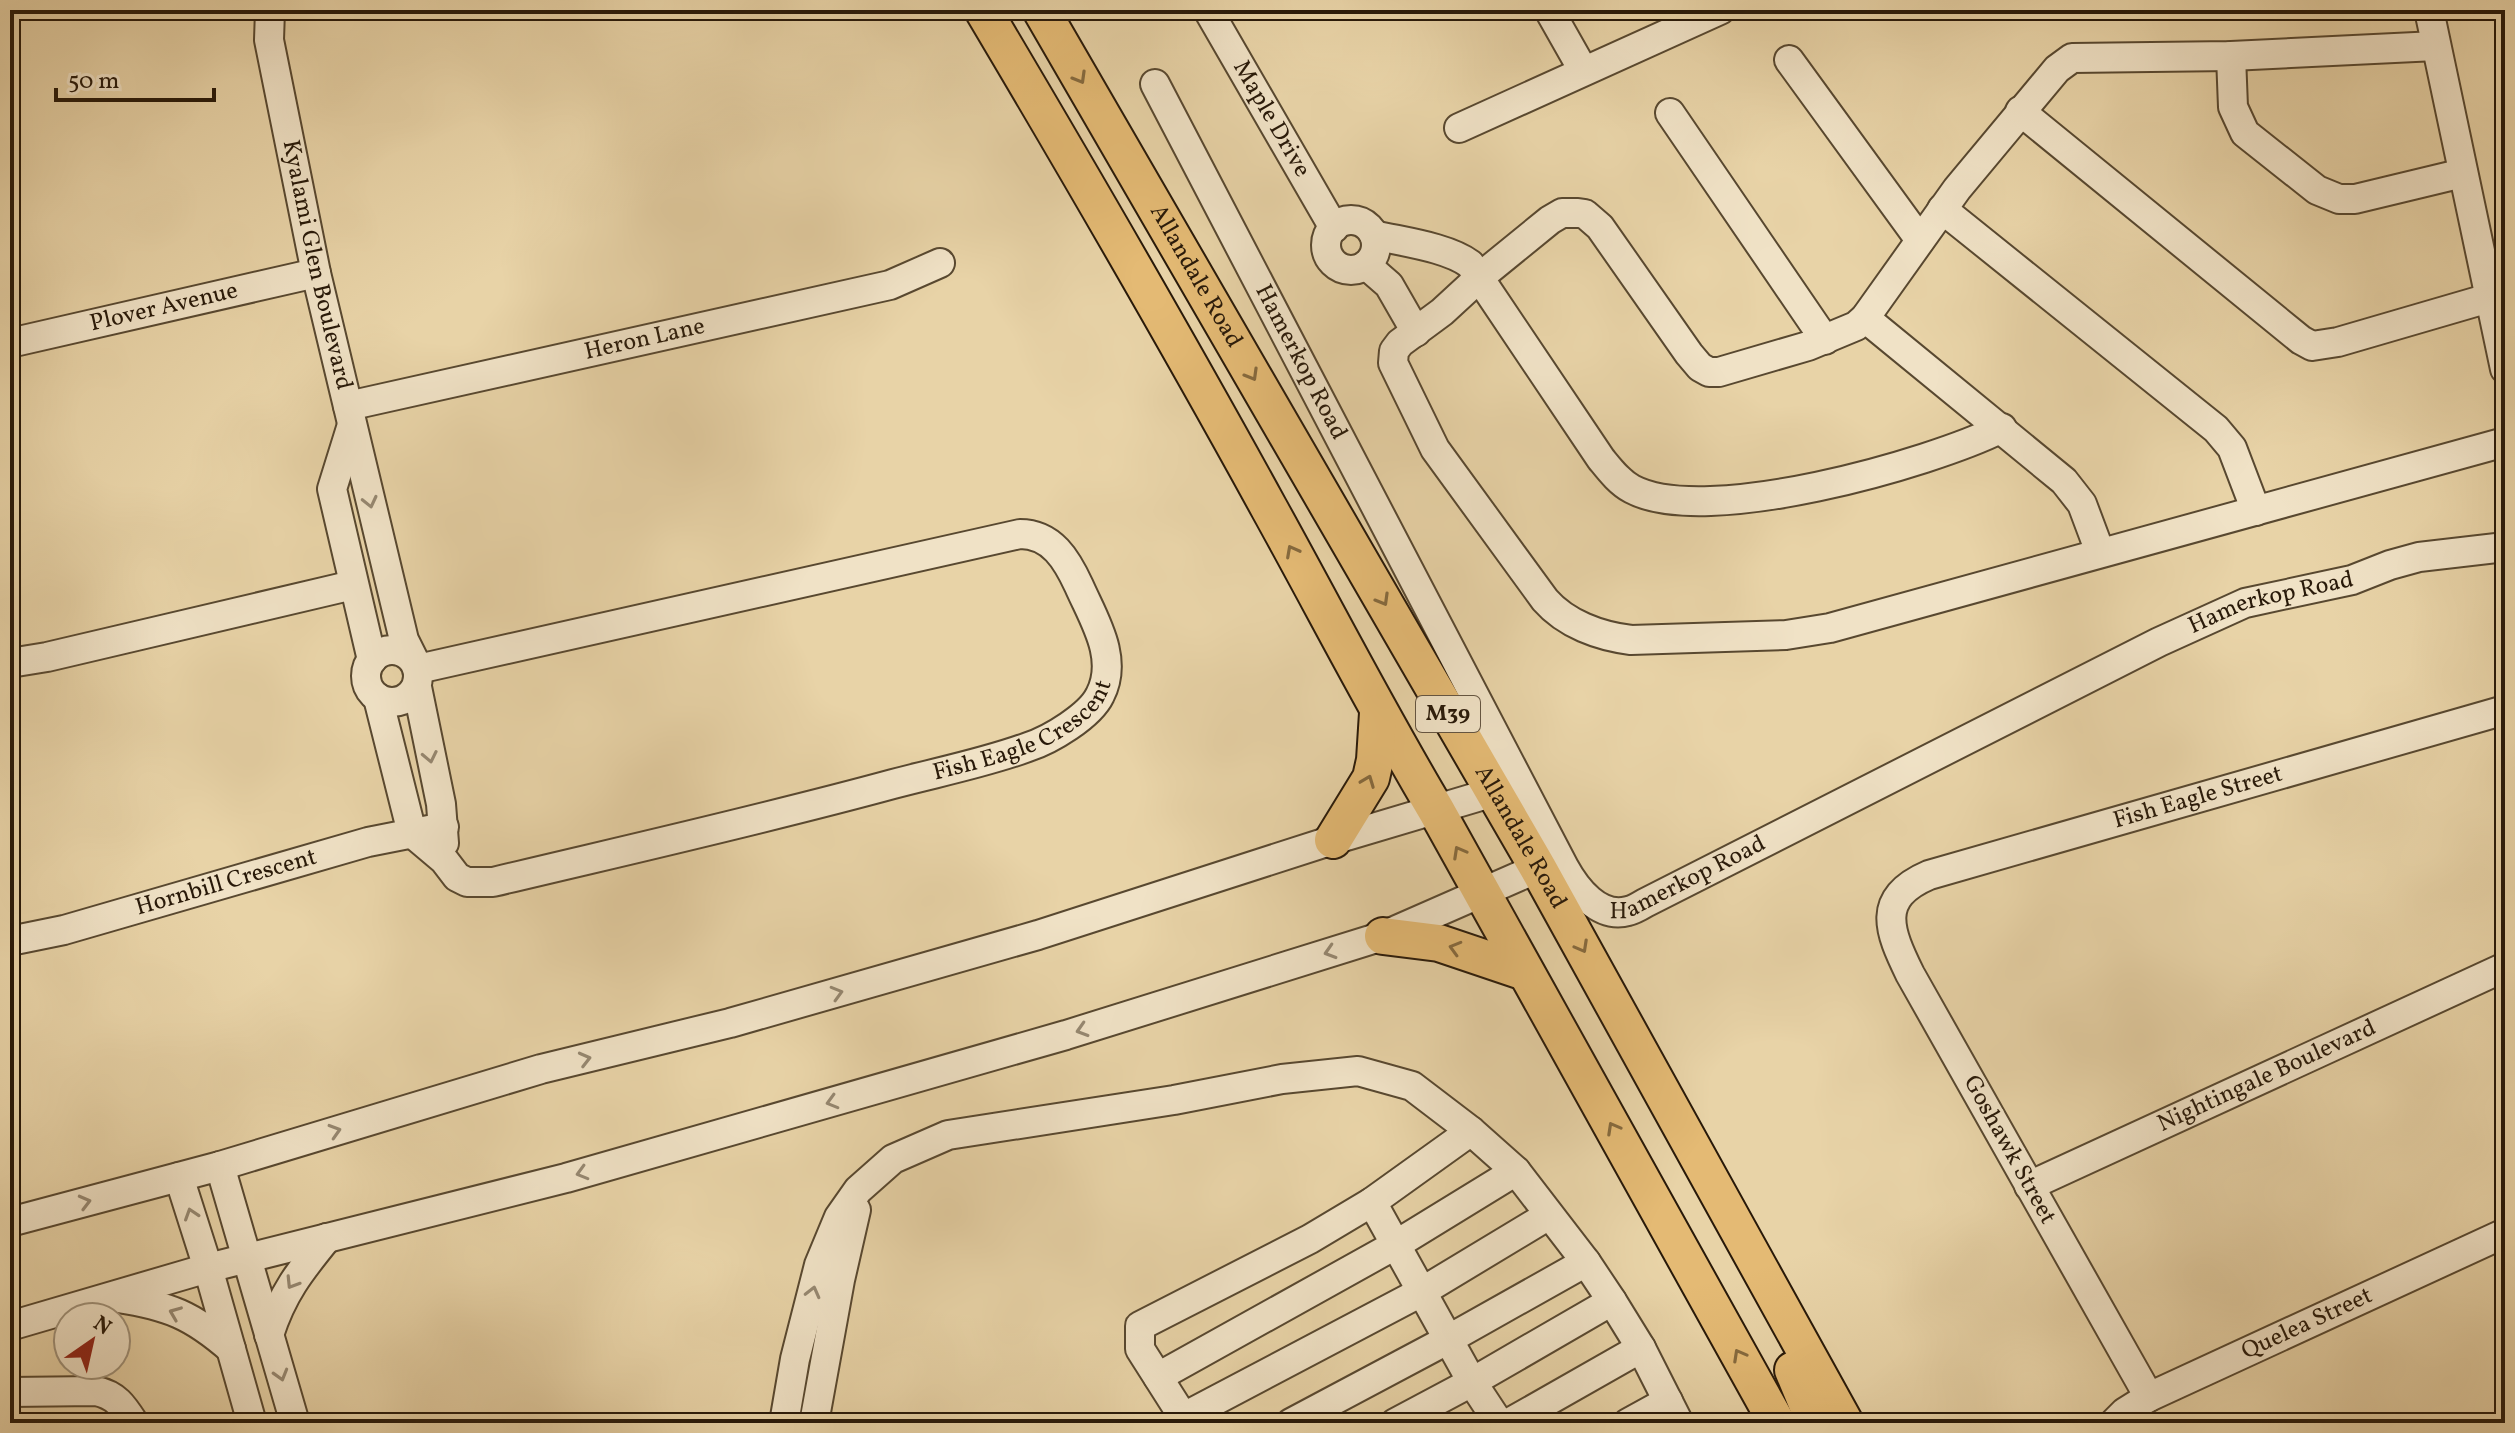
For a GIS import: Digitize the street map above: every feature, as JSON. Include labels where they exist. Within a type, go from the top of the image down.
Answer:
[{"type":"main road","name":"Allandale Road","points":[[983,10],[1148,291],[1271,510],[1378,713],[1436,810],[1777,1423]]},
{"type":"main road","name":"Allandale Road","points":[[1041,10],[1538,868],[1845,1423]]},
{"type":"main road","points":[[1333,840],[1371,778],[1378,713]]},
{"type":"main road","points":[[1383,936],[1439,943],[1525,972]]},
{"type":"main road","points":[[1748,1249],[1815,1423]]},
{"type":"street","name":"Kyalami Glen Boulevard","points":[[270,10],[269,40],[316,273],[404,640],[416,672],[444,827]]},
{"type":"street","name":"Maple Drive","points":[[1208,10],[1334,228]]},
{"type":"street","points":[[1549,10],[1583,70]]},
{"type":"street","points":[[1459,128],[1720,10]]},
{"type":"street","points":[[2429,10],[2505,369]]},
{"type":"street","points":[[2436,46],[2231,56],[2072,58],[2057,69],[2020,111],[1942,209],[1865,318],[1849,330],[1825,340],[1750,365],[1719,372],[1709,372],[1700,367],[1600,227],[1585,214],[1578,213],[1562,213],[1550,220],[1397,347],[1393,363],[1435,449],[1545,600],[1559,615],[1572,622],[1631,640],[1809,633],[2505,442]]},
{"type":"street","points":[[2231,56],[2233,107],[2245,133],[2317,190],[2339,199],[2355,199],[2463,173]]},
{"type":"street","points":[[1789,60],[1920,240]]},
{"type":"street","name":"Hamerkop Road","points":[[1155,84],[1564,867],[1579,891],[1602,909],[1613,913],[1628,911],[2159,642],[2245,603],[2352,580],[2419,557],[2505,547]]},
{"type":"street","points":[[2020,111],[2170,235],[2312,346],[2338,342],[2489,298]]},
{"type":"street","points":[[1670,113],[1825,340]]},
{"type":"street","points":[[1942,209],[2216,429],[2232,448],[2256,511]]},
{"type":"street","points":[[1354,220],[1369,228],[1374,235],[1375,252],[1366,265],[1343,269],[1331,259],[1326,244],[1334,228],[1354,220]]},
{"type":"street","points":[[1374,235],[1458,257],[1470,264],[1601,459],[1617,478],[1632,489],[1655,497],[1685,501],[1776,495],[1921,459],[1972,443],[2002,428]]},
{"type":"street","name":"Heron Lane","points":[[349,416],[890,285],[940,263]]},
{"type":"street","points":[[1366,265],[1389,285],[1416,332]]},
{"type":"street","name":"Plover Avenue","points":[[10,343],[316,273]]},
{"type":"street","points":[[1865,318],[2072,488],[2082,504],[2100,552]]},
{"type":"street","name":"Kyalami Glen Boulevard","points":[[349,416],[347,445],[332,489],[372,660]]},
{"type":"street","name":"Fish Eagle Crescent","points":[[412,833],[462,880],[493,882],[834,800],[1029,747],[1062,730],[1100,697],[1108,661],[1105,647],[1070,567],[1055,547],[1042,538],[1020,534],[416,672]]},
{"type":"street","points":[[10,663],[353,585]]},
{"type":"street","points":[[398,650],[416,672],[412,695],[396,703],[378,698],[371,692],[366,676],[372,660],[379,653],[398,650]]},
{"type":"street","points":[[378,698],[412,833]]},
{"type":"street","name":"Fish Eagle Street","points":[[1895,898],[1929,875],[2505,710]]},
{"type":"street","points":[[10,1222],[220,1166],[541,1069],[730,1023],[1038,935],[1494,792]]},
{"type":"street","points":[[444,827],[444,860]]},
{"type":"street","name":"Hornbill Crescent","points":[[10,941],[64,930],[368,842],[444,827]]},
{"type":"street","points":[[10,1326],[208,1268],[566,1178],[1066,1035],[1383,936],[1538,868]]},
{"type":"street","name":"Goshawk Street","points":[[1895,898],[1890,921],[1896,944],[1910,974],[2149,1397]]},
{"type":"street","name":"Nightingale Boulevard","points":[[2029,1186],[2505,967]]},
{"type":"street","points":[[784,1423],[791,1382],[813,1345],[855,1221],[858,1190],[893,1159],[948,1135],[1174,1100],[1282,1079],[1358,1071],[1412,1086],[1471,1131],[1516,1171],[1586,1262],[1641,1348],[1673,1412],[1628,1423]]},
{"type":"street","points":[[1471,1131],[1372,1202],[1310,1239],[1140,1326],[1140,1349],[1186,1420],[1423,1291],[1549,1215]]},
{"type":"street","points":[[220,1166],[295,1423]]},
{"type":"street","points":[[1158,1377],[1397,1244],[1516,1171]]},
{"type":"street","points":[[179,1177],[252,1423]]},
{"type":"street","points":[[1372,1202],[1472,1382],[1499,1423]]},
{"type":"street","name":"Quelea Street","points":[[2114,1423],[2149,1397],[2505,1233]]},
{"type":"street","points":[[269,1335],[278,1306],[327,1238]]},
{"type":"street","points":[[1291,1423],[1586,1262]]},
{"type":"street","points":[[110,1297],[148,1303],[176,1312],[204,1326],[231,1349]]},
{"type":"street","points":[[1395,1423],[1612,1301]]},
{"type":"street","points":[[813,1345],[820,1389],[814,1423]]},
{"type":"street","points":[[1509,1423],[1641,1348]]},
{"type":"street","points":[[791,1382],[820,1389]]},
{"type":"street","points":[[10,1392],[96,1391],[109,1394],[121,1402],[134,1423]]}]
